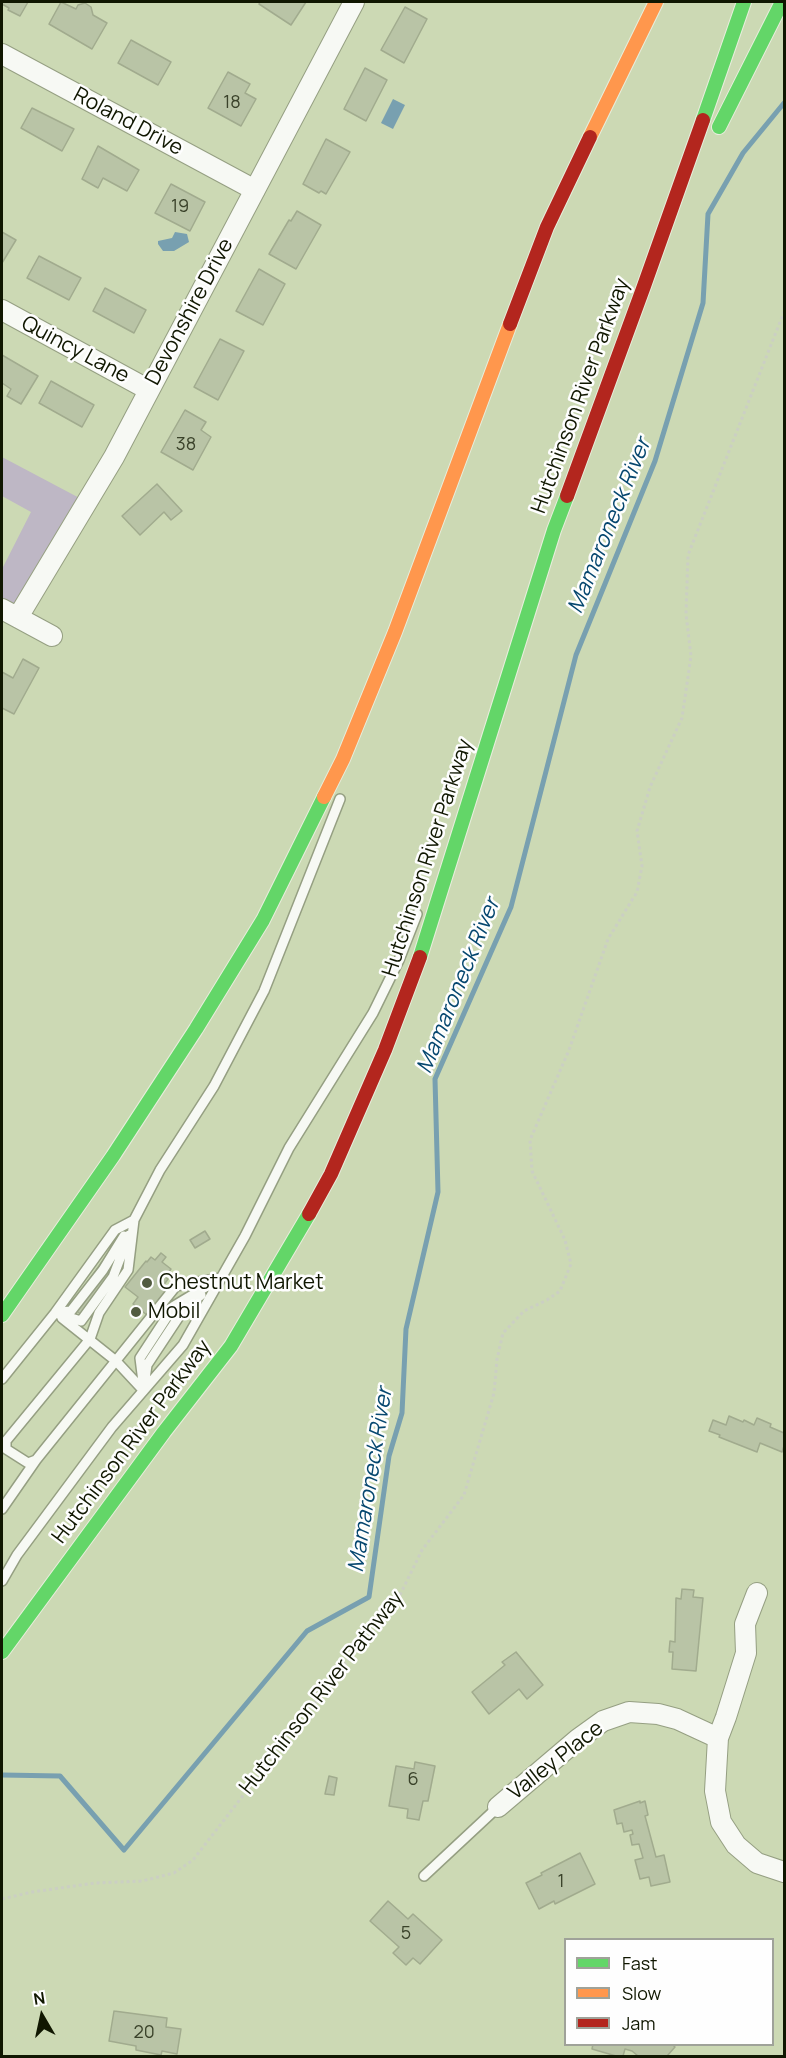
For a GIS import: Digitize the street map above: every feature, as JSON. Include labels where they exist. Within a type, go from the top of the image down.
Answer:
[{"type":"highway","points":[[547,226],[656,2]]},
{"type":"highway","name":"Hutchinson River Parkway","points":[[2,1652],[164,1432],[231,1346],[294,1242],[331,1174],[385,1050],[422,951],[554,530],[644,286],[744,2]]},
{"type":"highway","points":[[713,141],[782,2]]},
{"type":"highway","points":[[2,1315],[119,1147],[196,1029],[262,920],[343,759],[395,632],[547,226],[582,126],[596,95]]},
{"type":"highway","points":[[644,286],[700,170]]},
{"type":"street","name":"Devonshire Drive","points":[[10,613],[114,457],[354,2]]},
{"type":"street","name":"Roland Drive","points":[[2,54],[255,190]]},
{"type":"street","name":"Quincy Lane","points":[[2,309],[149,390]]},
{"type":"street","points":[[10,613],[52,636]]},
{"type":"street","points":[[757,1593],[745,1624],[746,1653],[718,1738],[714,1791],[721,1822],[736,1845],[757,1863],[784,1872]]},
{"type":"street","name":"Valley Place","points":[[498,1807],[578,1739],[603,1721],[629,1712],[658,1714],[677,1719],[718,1738]]},
{"type":"lane","points":[[352,764],[395,632]]},
{"type":"lane","points":[[437,868],[475,785]]},
{"type":"lane","points":[[55,1313],[81,1321],[113,1277],[134,1220],[160,1170],[214,1086],[264,991],[345,787]]},
{"type":"lane","points":[[2,1581],[17,1555],[112,1427],[183,1345],[245,1236],[289,1148],[374,1013],[399,960],[419,909]]},
{"type":"lane","points":[[2,1379],[55,1313],[115,1230],[134,1220]]},
{"type":"lane","points":[[36,1460],[28,1463],[6,1449],[6,1441],[90,1339],[99,1313],[128,1270],[134,1220]]},
{"type":"lane","points":[[2,1509],[36,1460],[176,1286],[221,1278]]},
{"type":"lane","points":[[144,1390],[140,1358],[174,1306],[221,1278]]},
{"type":"lane","points":[[55,1313],[116,1360],[144,1390]]},
{"type":"lane","points":[[424,1876],[498,1807]]},
{"type":"path","name":"Hutchinson River Pathway","points":[[2,1899],[32,1892],[95,1883],[142,1881],[174,1873],[193,1860],[343,1667],[367,1631],[399,1598],[422,1550],[464,1495],[494,1393],[496,1359],[503,1333],[524,1311],[560,1291],[572,1264],[565,1240],[531,1171],[530,1140],[569,1050],[608,939],[636,892],[642,866],[637,831],[650,787],[682,718],[691,656],[686,614],[688,555],[784,312]]},
{"type":"shaded area","points":[[2,457],[87,502],[18,617],[2,609],[2,569],[31,512],[2,496]]},
{"type":"water","points":[[393,99],[405,105],[393,129],[381,123]]},
{"type":"water","points":[[175,232],[187,234],[189,242],[174,251],[163,251],[158,241],[172,238]]},
{"type":"building","points":[[2,2],[28,2],[20,16],[8,10],[9,8]]},
{"type":"building","points":[[61,2],[76,9],[78,5],[85,3],[91,7],[93,15],[107,23],[92,49],[49,24]]},
{"type":"building","points":[[260,2],[306,2],[291,25],[259,4]]},
{"type":"building","points":[[405,7],[427,19],[404,63],[381,50]]},
{"type":"building","points":[[131,40],[171,62],[158,85],[118,63]]},
{"type":"building","points":[[365,68],[387,80],[366,121],[344,109]]},
{"type":"building","points":[[228,72],[250,84],[245,93],[256,99],[241,126],[208,108]]},
{"type":"building","points":[[32,108],[74,129],[62,151],[21,128]]},
{"type":"building","points":[[326,139],[350,152],[326,194],[321,191],[319,193],[303,184]]},
{"type":"building","points":[[98,146],[139,170],[127,191],[103,178],[98,188],[82,179]]},
{"type":"building","points":[[171,184],[205,202],[190,231],[155,213]]},
{"type":"building","points":[[297,211],[321,225],[296,269],[269,254]]},
{"type":"building","points":[[2,232],[16,240],[2,263]]},
{"type":"building","points":[[39,256],[81,278],[69,300],[27,278]]},
{"type":"building","points":[[259,269],[285,284],[263,325],[236,311]]},
{"type":"building","points":[[105,288],[146,310],[134,333],[93,311]]},
{"type":"building","points":[[220,339],[244,351],[218,400],[194,387]]},
{"type":"building","points":[[2,355],[38,376],[21,404],[7,396],[11,389],[2,383]]},
{"type":"building","points":[[51,381],[94,405],[82,427],[39,403]]},
{"type":"building","points":[[185,410],[206,422],[201,430],[211,437],[193,470],[161,452]]},
{"type":"building","points":[[157,484],[182,511],[171,520],[164,512],[140,535],[122,516]]},
{"type":"building","points":[[23,659],[39,668],[14,714],[2,708],[2,672],[13,678]]},
{"type":"building","points":[[205,1231],[210,1239],[195,1248],[190,1240]]},
{"type":"building","name":"Chestnut Market","points":[[161,1253],[166,1257],[162,1262],[171,1269],[165,1277],[168,1279],[163,1286],[167,1290],[147,1315],[133,1304],[138,1297],[125,1287],[146,1261],[151,1257],[155,1260]]},
{"type":"building","points":[[102,1262],[120,1275],[87,1319],[70,1306]]},
{"type":"building","points":[[729,1416],[754,1425],[757,1418],[771,1424],[770,1427],[784,1433],[782,1452],[760,1443],[757,1452],[709,1431],[713,1420],[726,1425]]},
{"type":"building","points":[[682,1589],[694,1590],[693,1597],[703,1598],[696,1671],[672,1669],[673,1652],[669,1652],[670,1641],[675,1642],[676,1598],[681,1599]]},
{"type":"building","points":[[516,1652],[543,1685],[527,1699],[519,1689],[489,1714],[472,1692],[505,1665],[502,1662]]},
{"type":"building","points":[[415,1762],[435,1766],[428,1801],[423,1801],[419,1820],[407,1818],[408,1809],[389,1806],[396,1766],[414,1769]]},
{"type":"building","points":[[329,1776],[337,1778],[334,1795],[325,1794]]},
{"type":"building","points":[[640,1801],[640,1803],[645,1801],[648,1815],[645,1816],[656,1857],[664,1855],[670,1882],[651,1886],[649,1877],[640,1879],[635,1860],[643,1858],[639,1844],[632,1845],[630,1835],[633,1834],[632,1830],[624,1832],[622,1823],[617,1824],[614,1810]]},
{"type":"building","points":[[580,1853],[595,1884],[555,1904],[554,1901],[539,1909],[526,1883]]},
{"type":"building","points":[[388,1901],[408,1919],[413,1914],[442,1940],[420,1964],[413,1958],[406,1965],[393,1953],[399,1947],[370,1921]]},
{"type":"building","points":[[114,2011],[167,2018],[166,2027],[181,2029],[177,2054],[162,2051],[161,2055],[136,2050],[136,2046],[109,2041]]},
{"type":"building","points":[[593,2046],[675,2047],[667,2056],[638,2056],[625,2049],[623,2056],[616,2056],[592,2049]]},
{"type":"waterway","name":"Mamaroneck River","points":[[2,1775],[60,1776],[124,1850],[307,1631],[369,1597],[389,1456],[402,1413],[406,1329],[438,1192],[435,1079],[511,907],[576,655],[655,461],[703,303],[708,214],[743,153],[784,103]]},
{"type":"traffic: fast","points":[[703,120],[744,2]]},
{"type":"traffic: fast","points":[[719,127],[782,2]]},
{"type":"traffic: fast","points":[[420,957],[554,530],[567,496]]},
{"type":"traffic: fast","points":[[2,1315],[113,1156],[196,1029],[263,920],[324,797]]},
{"type":"traffic: fast","points":[[2,1652],[164,1432],[231,1346],[309,1214]]},
{"type":"traffic: slow","points":[[590,137],[656,2]]},
{"type":"traffic: slow","points":[[324,797],[343,759],[395,632],[510,324]]},
{"type":"traffic: jam","points":[[567,496],[703,120]]},
{"type":"traffic: jam","points":[[510,324],[547,227],[590,137]]},
{"type":"traffic: jam","points":[[309,1214],[331,1174],[385,1050],[420,957]]},
{"type":"place","name":"Chestnut Market","points":[[147,1283]]},
{"type":"place","name":"Mobil","points":[[136,1312]]}]
